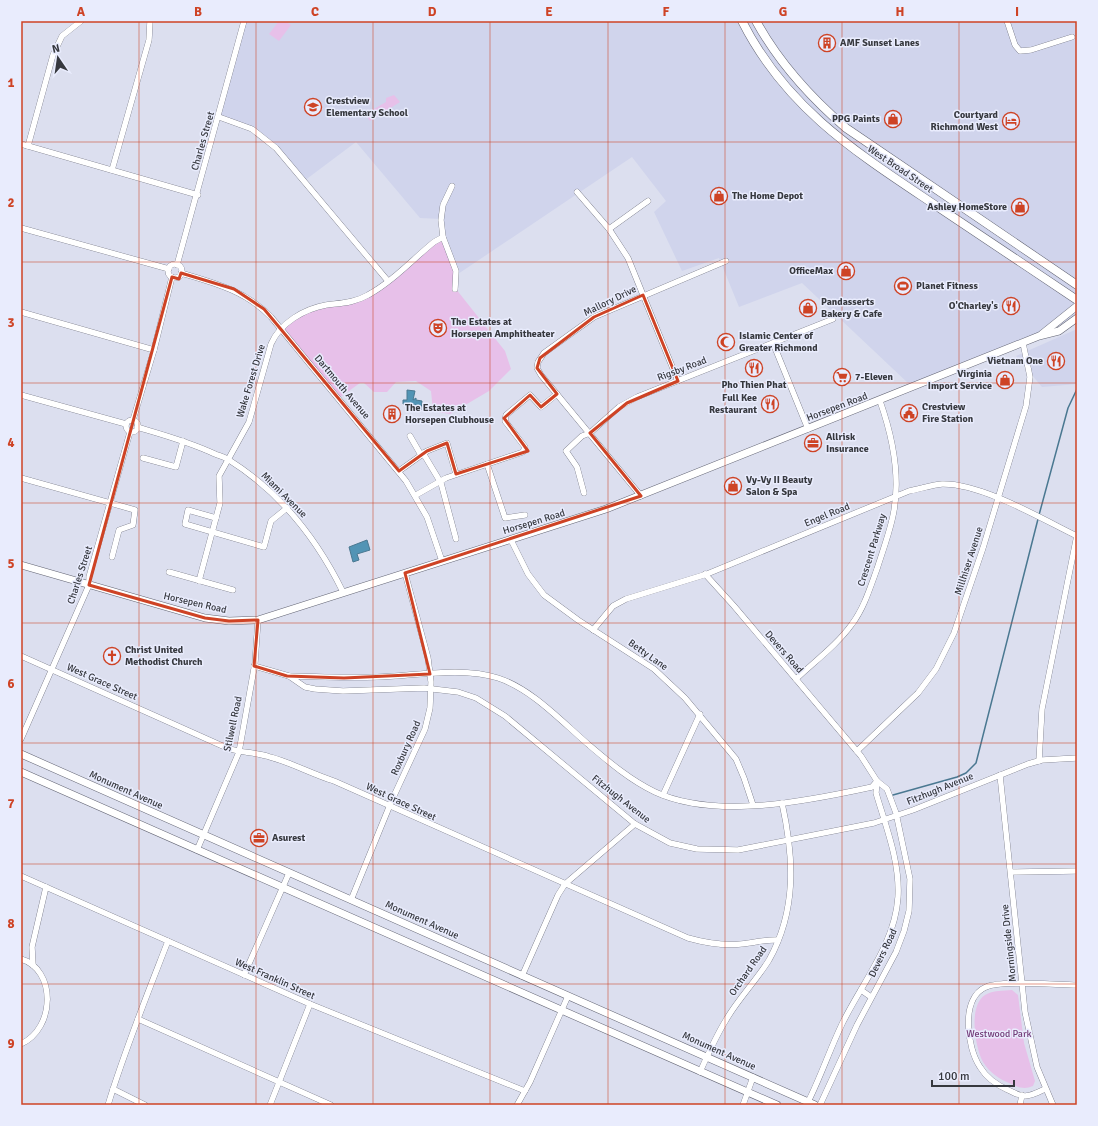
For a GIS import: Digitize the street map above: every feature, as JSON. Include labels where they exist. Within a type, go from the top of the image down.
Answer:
[{"type":"main road","name":"West Broad Street","points":[[742,21],[767,62],[798,101],[835,135],[890,175],[1077,300]]},
{"type":"main road","name":"West Broad Street","points":[[756,21],[784,65],[816,102],[846,128],[1077,285]]},
{"type":"main road","points":[[890,175],[897,164]]},
{"type":"street","points":[[28,146],[53,55],[62,36],[81,21]]},
{"type":"street","points":[[112,170],[149,40],[150,21]]},
{"type":"street","name":"Charles Street","points":[[177,265],[198,195],[244,21]]},
{"type":"street","points":[[1007,21],[1015,45],[1018,50],[1022,52],[1072,37]]},
{"type":"street","points":[[219,117],[252,129],[276,148],[388,281]]},
{"type":"street","points":[[21,144],[198,195]]},
{"type":"street","points":[[452,186],[445,198],[441,213],[441,228],[456,271],[455,289]]},
{"type":"street","points":[[577,192],[609,229],[628,258],[678,381]]},
{"type":"street","points":[[609,229],[648,201]]},
{"type":"street","points":[[21,228],[169,269]]},
{"type":"street","name":"Wake Forest Drive","points":[[199,581],[221,497],[219,476],[249,422],[272,344],[282,329],[305,312],[316,308],[359,300],[388,281],[434,242],[444,238]]},
{"type":"street","name":"Mallory Drive","points":[[557,394],[537,368],[538,362],[544,353],[594,316],[726,260]]},
{"type":"street","points":[[169,269],[171,266],[177,265],[181,269],[182,272],[178,277],[172,278]]},
{"type":"street","points":[[133,420],[154,350],[172,278],[169,275],[169,269]]},
{"type":"street","name":"Dartmouth Avenue","points":[[182,272],[242,294],[264,309],[282,329],[399,471],[416,495],[427,517],[442,561]]},
{"type":"street","name":"Horsepen Road","points":[[1039,336],[1077,306]]},
{"type":"street","points":[[21,312],[154,350]]},
{"type":"street","name":"Horsepen Road","points":[[21,565],[209,619],[229,622],[258,620],[511,540],[641,496],[1039,336],[1059,331],[1077,318]]},
{"type":"street","name":"Rigsby Road","points":[[584,493],[577,467],[566,451],[582,436],[590,433],[612,413],[627,403],[678,381],[833,319]]},
{"type":"street","points":[[773,343],[808,429]]},
{"type":"street","name":"Millhiser Avenue","points":[[856,752],[909,703],[936,669],[949,645],[960,619],[1020,427],[1030,386],[1029,366],[1023,343]]},
{"type":"street","points":[[416,495],[439,481],[456,474],[523,452],[525,447],[505,420],[506,415],[530,395],[541,407],[557,394],[641,496]]},
{"type":"street","points":[[21,395],[126,424]]},
{"type":"street","name":"Crescent Parkway","points":[[796,679],[842,637],[858,615],[867,598],[887,538],[893,518],[895,497],[894,448],[880,401]]},
{"type":"street","points":[[126,424],[128,421],[133,420]]},
{"type":"street","points":[[126,424],[126,428],[130,432],[134,432],[138,427],[133,420]]},
{"type":"street","name":"Miami Avenue","points":[[138,427],[184,441],[228,459],[264,486],[287,508],[319,548],[343,592]]},
{"type":"street","name":"Charles Street","points":[[21,739],[88,585],[130,432]]},
{"type":"street","points":[[410,436],[439,481],[456,539]]},
{"type":"street","points":[[143,458],[176,467],[184,441]]},
{"type":"street","points":[[399,471],[429,449],[447,443],[456,474]]},
{"type":"street","points":[[487,464],[505,518],[526,515]]},
{"type":"street","points":[[21,478],[135,510],[133,525],[119,530],[112,557]]},
{"type":"street","name":"Engel Road","points":[[593,630],[607,612],[619,602],[651,590],[705,574],[909,491],[941,484],[968,488],[998,498],[1077,536]]},
{"type":"street","points":[[216,518],[188,510],[185,524],[264,547],[270,523],[287,508]]},
{"type":"street","points":[[1039,761],[1042,709],[1077,536]]},
{"type":"street","name":"Betty Lane","points":[[511,540],[528,574],[544,595],[553,603],[664,677],[700,714],[736,759],[753,805]]},
{"type":"street","points":[[169,572],[233,590]]},
{"type":"street","name":"Roxbury Road","points":[[351,900],[425,729],[430,708],[432,689],[430,674],[423,638],[405,573]]},
{"type":"street","name":"Devers Road","points":[[705,574],[796,679],[873,772],[877,781],[876,793],[896,868],[898,885],[897,908],[885,946],[842,1024],[808,1102]]},
{"type":"street","name":"Stilwell Road","points":[[197,850],[239,752],[254,666],[258,620]]},
{"type":"street","name":"West Grace Street","points":[[21,656],[239,752],[254,752],[283,761],[677,934],[700,941],[728,945],[768,939],[778,940]]},
{"type":"street","name":"Fitzhugh Avenue","points":[[254,666],[289,676],[344,678],[473,673],[508,681],[527,693],[626,775],[640,784],[663,795],[720,806],[782,803],[872,787],[877,781]]},
{"type":"street","name":"Fitzhugh Avenue","points":[[289,676],[305,687],[324,691],[432,689],[469,695],[492,707],[635,824],[670,843],[714,851],[738,850],[789,841],[884,820],[1000,774],[1039,761],[1077,758]]},
{"type":"street","points":[[663,795],[700,714]]},
{"type":"street","name":"Monument Avenue","points":[[21,754],[815,1105]]},
{"type":"street","points":[[21,772],[777,1105]]},
{"type":"street","name":"Morningside Drive","points":[[1000,774],[1022,984],[1030,1042],[1045,1089],[1053,1105]]},
{"type":"street","name":"Devers Road","points":[[820,1105],[847,1044],[896,952],[904,931],[909,911],[910,879],[896,816],[888,789],[877,781]]},
{"type":"street","name":"Orchard Road","points":[[700,1072],[725,1021],[768,960],[784,927],[791,895],[792,873],[789,841],[782,803]]},
{"type":"street","points":[[522,976],[558,895],[565,884],[635,824]]},
{"type":"street","points":[[244,975],[281,887],[289,872]]},
{"type":"street","points":[[1011,872],[1077,872]]},
{"type":"street","name":"West Franklin Street","points":[[21,876],[310,1004],[525,1091]]},
{"type":"street","points":[[21,1044],[36,1034],[43,1023],[46,1012],[47,995],[45,986],[33,965],[32,947],[46,887]]},
{"type":"street","points":[[108,1105],[138,1019],[168,941]]},
{"type":"street","points":[[21,959],[33,965]]},
{"type":"street","points":[[1045,1089],[1022,1096],[996,1083],[979,1067],[972,1048],[969,1019],[972,1003],[976,995],[982,989],[992,985],[1077,985]]},
{"type":"street","points":[[861,990],[872,997]]},
{"type":"street","points":[[517,1105],[525,1091],[568,996]]},
{"type":"street","points":[[270,1105],[310,1004]]},
{"type":"street","points":[[138,1019],[331,1105]]},
{"type":"street","points":[[743,1105],[753,1078]]},
{"type":"street","points":[[113,1089],[144,1105]]},
{"type":"street","points":[[1020,1105],[1022,1096]]},
{"type":"highlighted area","points":[[181,273],[234,289],[264,309],[399,471],[427,451],[447,443],[456,474],[528,451],[504,418],[530,395],[541,407],[557,394],[537,368],[540,358],[594,317],[643,295],[678,381],[627,403],[590,433],[641,496],[405,573],[430,674],[344,678],[287,676],[254,666],[258,620],[229,621],[205,618],[89,585],[172,277],[179,279]]},
{"type":"shaded area","points":[[245,21],[1077,21],[1077,312],[1062,324],[909,384],[802,283],[739,307],[719,258],[682,271],[654,212],[666,201],[632,157],[458,274],[442,236],[441,219],[420,218],[356,142],[304,181],[255,131],[219,118]]},
{"type":"shaded area","points":[[1077,329],[1077,384],[1042,387],[1016,356]]},
{"type":"green space","points":[[279,21],[285,21],[291,25],[279,41],[269,34]]},
{"type":"green space","points":[[394,95],[400,102],[370,121],[366,115],[367,113],[386,102],[386,98]]},
{"type":"green space","points":[[442,236],[458,274],[456,289],[505,351],[511,369],[489,391],[450,414],[433,411],[431,391],[416,381],[396,382],[387,392],[374,392],[364,383],[360,383],[339,398],[282,328],[302,314],[364,297]]},
{"type":"green space","name":"Westwood Park","points":[[1012,990],[1018,995],[1024,1043],[1035,1081],[1033,1086],[1027,1088],[1021,1088],[994,1075],[985,1066],[980,1055],[976,1037],[975,1017],[976,1008],[980,1000],[991,992]]},
{"type":"water","points":[[407,390],[415,391],[413,400],[416,398],[416,400],[422,401],[421,410],[416,410],[416,405],[403,404],[403,400],[407,400]]},
{"type":"water","points":[[367,540],[370,550],[357,554],[359,560],[353,562],[349,547]]},
{"type":"waterway","points":[[1039,515],[1068,408],[1077,389]]},
{"type":"waterway","points":[[893,795],[957,777],[966,773],[976,763],[1038,519]]},
{"type":"place","name":"AMF Sunset Lanes","points":[[827,43]]},
{"type":"place","name":"Crestview Elementary School","points":[[313,107]]},
{"type":"place","name":"PPG Paints","points":[[893,119]]},
{"type":"place","name":"Courtyard Richmond West","points":[[1011,121]]},
{"type":"place","name":"The Home Depot","points":[[719,196]]},
{"type":"place","name":"Ashley HomeStore","points":[[1020,207]]},
{"type":"place","name":"OfficeMax","points":[[846,271]]},
{"type":"place","name":"Planet Fitness","points":[[903,286]]},
{"type":"place","name":"O'Charley's","points":[[1011,306]]},
{"type":"place","name":"Pandasserts Bakery & Cafe","points":[[808,308]]},
{"type":"place","name":"The Estates at Horsepen Amphitheater","points":[[438,328]]},
{"type":"place","name":"Islamic Center of Greater Richmond","points":[[726,342]]},
{"type":"place","name":"Vietnam One","points":[[1056,361]]},
{"type":"place","name":"Pho Thien Phat","points":[[754,368]]},
{"type":"place","name":"7-Eleven","points":[[842,377]]},
{"type":"place","name":"Virginia Import Service","points":[[1005,380]]},
{"type":"place","name":"Full Kee Restaurant","points":[[770,404]]},
{"type":"place","name":"Crestview Fire Station","points":[[909,413]]},
{"type":"place","name":"The Estates at Horsepen Clubhouse","points":[[392,414]]},
{"type":"place","name":"Allrisk Insurance","points":[[813,443]]},
{"type":"place","name":"Vy-Vy II Beauty Salon & Spa","points":[[733,486]]},
{"type":"place","name":"Christ United Methodist Church","points":[[112,656]]},
{"type":"place","name":"Asurest","points":[[259,838]]}]
